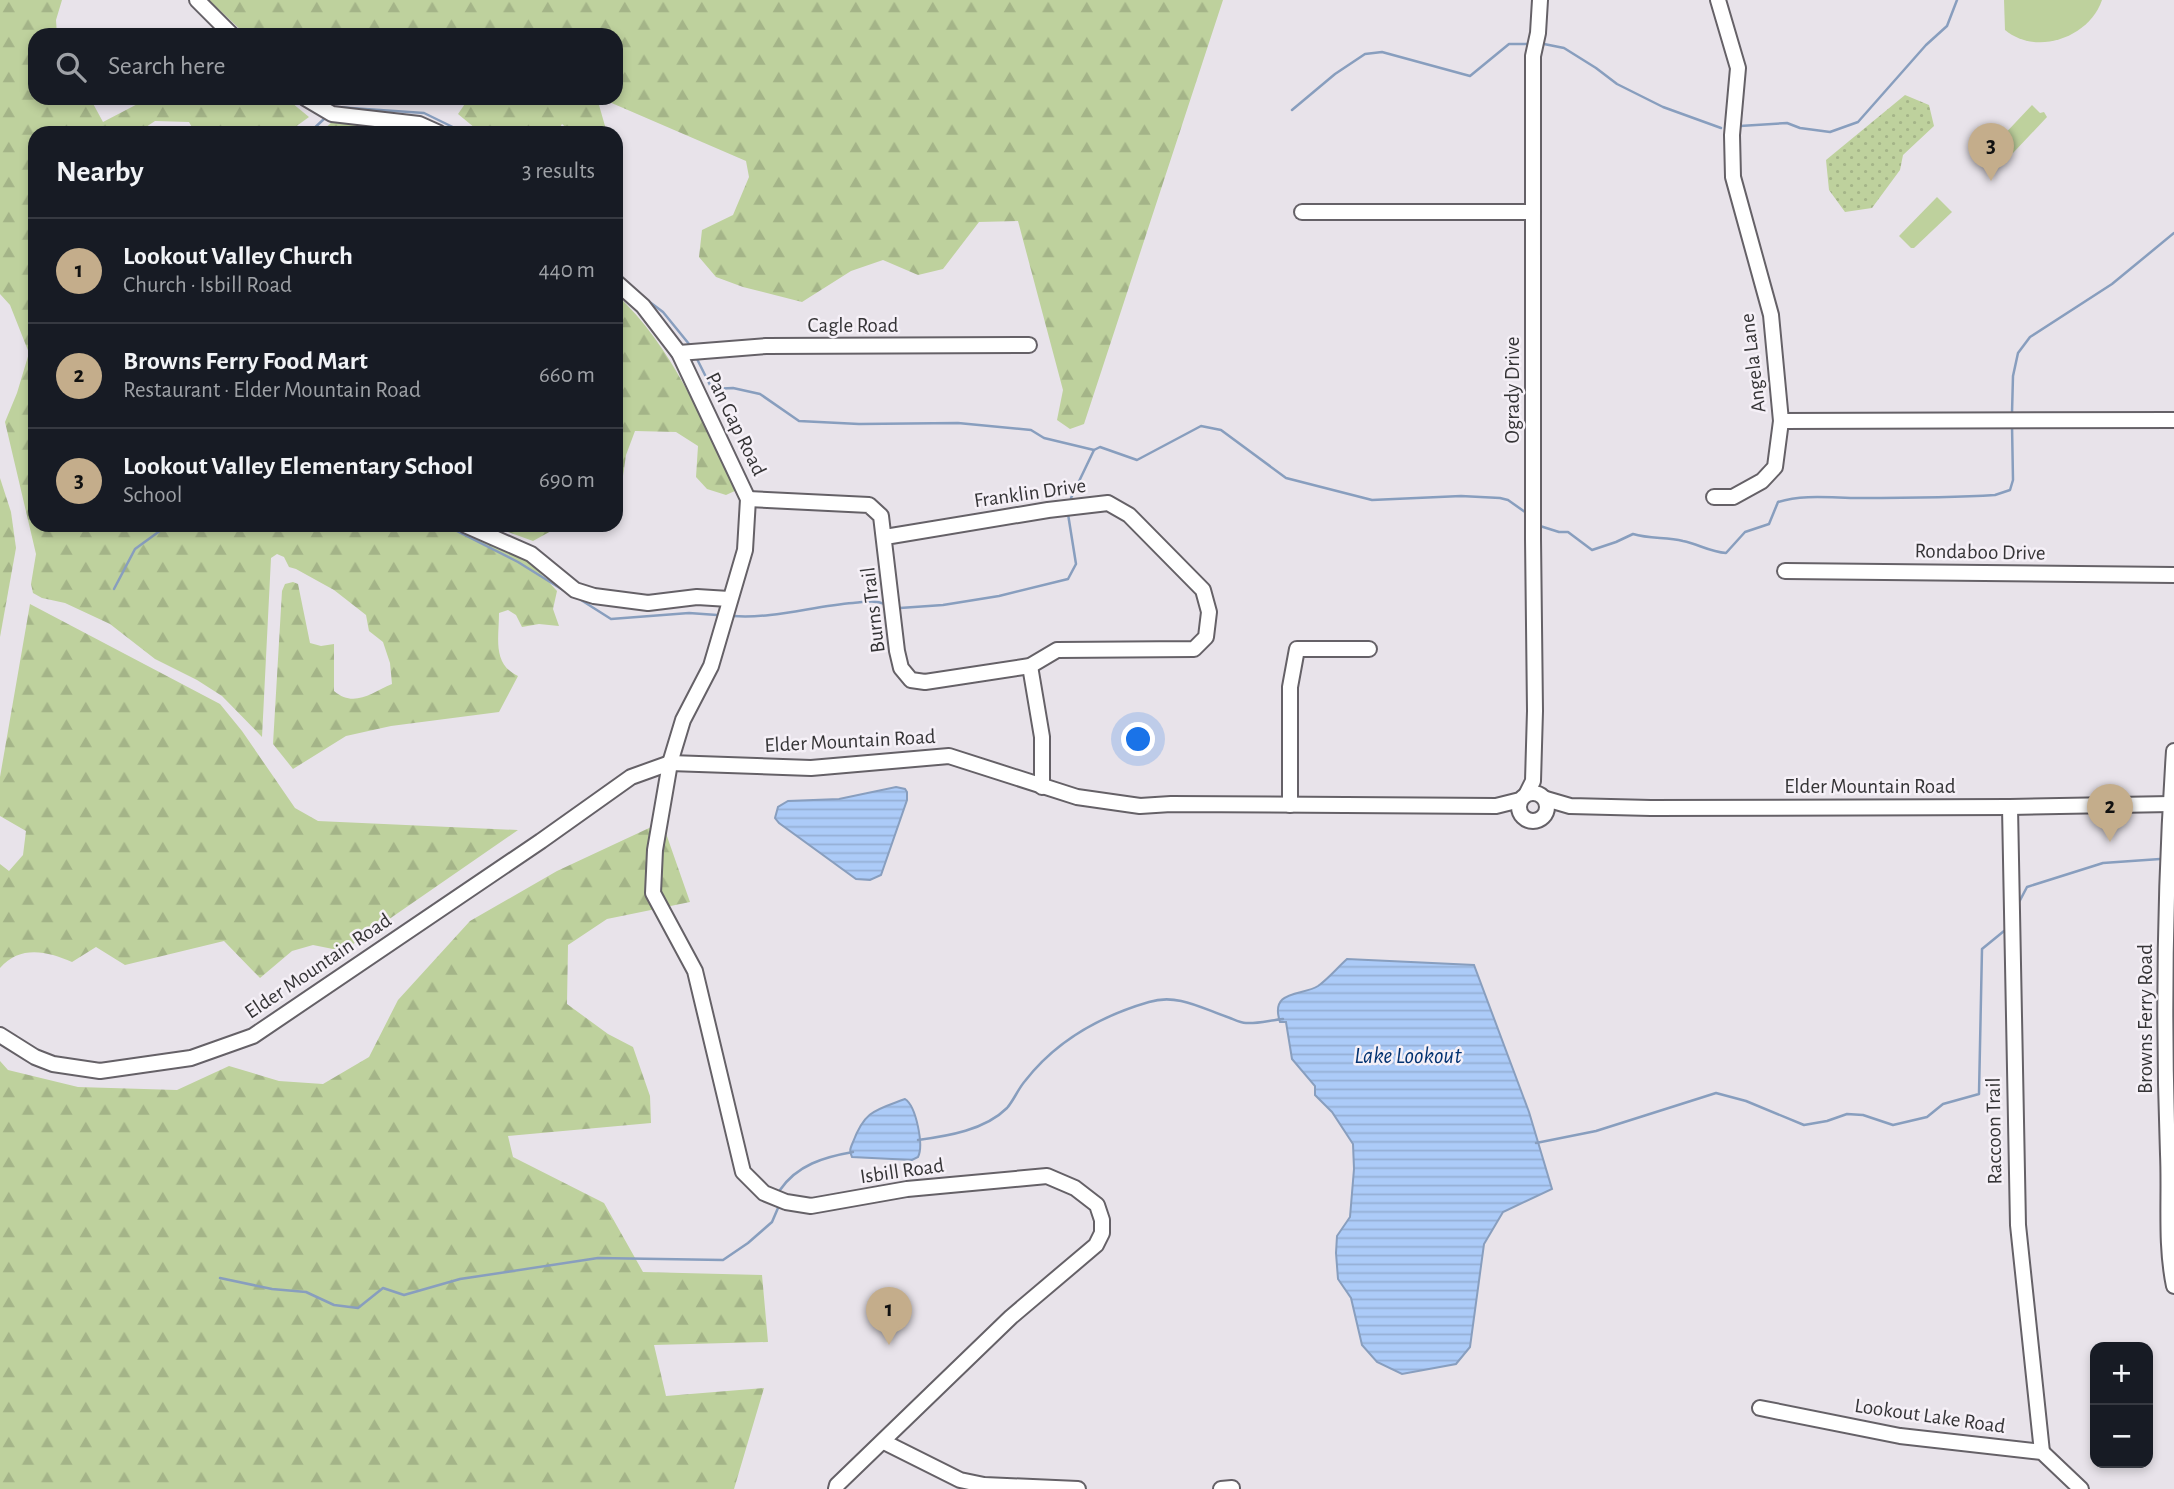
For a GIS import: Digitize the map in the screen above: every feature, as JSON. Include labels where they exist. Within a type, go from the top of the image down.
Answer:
[{"type":"street","points":[[197,0],[225,28]]},
{"type":"street","name":"Ogrady Drive","points":[[1531,797],[1535,711],[1533,56],[1538,33],[1540,0]]},
{"type":"street","name":"Angela Lane","points":[[1718,0],[1738,68],[1731,135],[1733,177],[1771,315],[1781,421],[2174,419]]},
{"type":"street","points":[[317,105],[332,114],[423,126]]},
{"type":"street","points":[[1302,212],[1533,212]]},
{"type":"street","name":"Pan Gap Road","points":[[623,288],[643,306],[678,353],[748,499],[745,550],[711,666],[683,720],[670,763]]},
{"type":"street","name":"Cagle Road","points":[[678,353],[766,346],[1029,345]]},
{"type":"street","points":[[1714,497],[1733,497],[1762,481],[1775,467],[1781,421]]},
{"type":"street","points":[[748,499],[869,505],[881,516],[885,537]]},
{"type":"street","name":"Franklin Drive","points":[[885,537],[1048,510],[1108,503],[1129,515],[1203,590],[1209,612],[1206,637],[1194,649],[1057,650],[1030,666]]},
{"type":"street","points":[[481,532],[531,554],[575,590],[594,596],[648,603],[697,597],[729,599]]},
{"type":"street","name":"Burns Trail","points":[[885,537],[897,651],[906,677],[925,682],[1030,666]]},
{"type":"street","name":"Rondaboo Drive","points":[[1785,571],[2174,575]]},
{"type":"street","points":[[1290,805],[1290,687],[1297,649],[1369,649]]},
{"type":"street","points":[[1030,666],[1042,737],[1042,787]]},
{"type":"street","name":"Browns Ferry Road","points":[[2174,751],[2169,961],[2169,1242],[2174,1286]]},
{"type":"street","name":"Elder Mountain Road","points":[[0,1035],[53,1064],[100,1071],[191,1058],[253,1036],[631,777],[670,763],[811,768],[949,757],[1077,797],[1140,806],[1496,806],[1531,797],[1570,806],[2010,807],[2171,804]]},
{"type":"street","name":"Isbill Road","points":[[670,763],[655,850],[653,893],[695,971],[743,1172],[764,1193],[786,1202],[811,1206],[907,1189],[1047,1176],[1075,1188],[1097,1205],[1102,1220],[1102,1233],[1097,1245],[1011,1317],[837,1485],[836,1489]]},
{"type":"street","points":[[1531,797],[1548,808],[1544,816]]},
{"type":"street","name":"Elder Mountain Road","points":[[1531,797],[1531,821],[1570,806]]},
{"type":"street","name":"Raccoon Trail","points":[[2010,807],[2018,1225],[2042,1452]]},
{"type":"street","name":"Lookout Lake Road","points":[[1760,1408],[1900,1436],[2042,1452]]},
{"type":"street","points":[[884,1442],[960,1480],[984,1485],[1078,1489]]},
{"type":"street","points":[[2042,1452],[2081,1489]]},
{"type":"green space","points":[[0,0],[62,0],[57,28],[28,28],[28,105],[94,105],[103,122],[136,105],[294,105],[309,117],[297,126],[191,126],[189,122],[155,121],[148,126],[28,126],[28,350],[10,305],[0,294]]},
{"type":"green space","points":[[209,0],[1223,0],[1084,424],[1070,429],[1057,420],[1063,390],[1018,221],[979,222],[943,269],[918,275],[883,260],[851,271],[802,302],[716,277],[699,257],[702,230],[733,215],[749,177],[746,161],[616,105],[623,105],[623,28],[239,28]]},
{"type":"green space","points":[[2004,0],[2102,0],[2086,24],[2074,33],[2046,42],[2031,42],[2005,30]]},
{"type":"green space","points":[[1905,95],[1929,105],[1934,126],[1903,155],[1900,170],[1872,208],[1845,212],[1829,190],[1826,160]]},
{"type":"green space","points":[[464,105],[599,105],[605,126],[473,126],[458,114]]},
{"type":"green space","points":[[2032,105],[2047,117],[2013,153],[1999,140]]},
{"type":"green space","points":[[333,121],[367,126],[328,126]]},
{"type":"green space","points":[[1937,197],[1952,212],[1911,248],[1899,236]]},
{"type":"green space","points":[[623,301],[654,337],[670,361],[737,490],[726,495],[707,489],[696,477],[698,446],[676,432],[635,431],[626,455],[623,476]]},
{"type":"green space","points":[[28,356],[28,520],[5,422]]},
{"type":"green space","points":[[0,478],[11,512],[16,548],[0,637]]},
{"type":"green space","points":[[31,532],[472,532],[522,553],[557,591],[553,609],[559,626],[539,624],[522,627],[516,615],[508,610],[499,613],[498,641],[501,657],[504,665],[518,676],[499,712],[391,726],[346,736],[293,769],[273,744],[282,591],[285,584],[298,584],[310,643],[321,646],[334,644],[334,691],[341,696],[356,699],[392,684],[390,663],[383,642],[369,631],[366,615],[334,590],[289,567],[284,557],[277,554],[271,558],[262,737],[222,696],[155,659],[110,624],[65,603],[33,593],[31,584],[36,554]]},
{"type":"green space","points":[[508,532],[549,532],[533,541]]},
{"type":"green space","points":[[30,604],[220,704],[295,808],[318,821],[518,830],[343,951],[313,945],[292,951],[260,978],[224,941],[125,965],[96,947],[72,962],[34,952],[16,956],[0,968],[0,864],[9,871],[23,855],[26,831],[0,816],[0,777]]},
{"type":"green space","points":[[662,822],[690,902],[607,919],[568,945],[567,1004],[608,1034],[633,1047],[650,1096],[651,1123],[508,1136],[513,1157],[604,1203],[643,1272],[762,1275],[768,1342],[654,1345],[666,1396],[764,1388],[734,1489],[0,1489],[0,1061],[8,1070],[78,1087],[177,1090],[229,1066],[279,1081],[323,1084],[369,1057],[398,1000],[470,921],[557,871]]},
{"type":"water","points":[[896,787],[905,789],[907,800],[881,875],[870,880],[856,879],[775,818],[778,807],[788,801],[839,799]]},
{"type":"water","name":"Lake Lookout","points":[[1347,959],[1474,965],[1529,1112],[1552,1189],[1503,1212],[1484,1244],[1470,1347],[1456,1364],[1402,1374],[1377,1362],[1362,1345],[1351,1298],[1338,1279],[1337,1236],[1350,1217],[1353,1144],[1332,1112],[1315,1095],[1315,1086],[1292,1059],[1286,1022],[1280,1022],[1278,1011],[1283,999],[1318,986]]},
{"type":"water","points":[[905,1099],[913,1109],[918,1126],[918,1157],[912,1160],[852,1157],[851,1146],[867,1117]]},
{"type":"waterway","points":[[1740,126],[1787,123],[1800,128],[1830,132],[1858,122],[1926,45],[1947,26],[1957,0]]},
{"type":"waterway","points":[[1292,110],[1335,74],[1365,54],[1382,52],[1470,76],[1509,44],[1527,44]]},
{"type":"waterway","points":[[1544,44],[1564,48],[1617,84],[1663,107],[1721,128]]},
{"type":"waterway","points":[[336,107],[424,113],[451,126]]},
{"type":"waterway","points":[[316,126],[324,119]]},
{"type":"waterway","points":[[2012,413],[2013,376],[2018,353],[2030,337],[2112,284],[2174,233]]},
{"type":"waterway","points":[[643,297],[663,312],[689,344]]},
{"type":"waterway","points":[[697,359],[712,389],[733,388],[760,394],[799,421],[859,424],[958,423],[1031,430],[1044,438],[1094,450],[1100,447],[1137,460],[1201,426],[1221,430],[1286,478],[1372,500],[1461,496],[1500,498],[1508,500],[1525,512]]},
{"type":"waterway","points":[[1540,526],[1568,532],[1592,550],[1633,534],[1683,541],[1726,553],[1745,532],[1769,524],[1778,502],[1818,497],[1961,497],[1995,495],[2010,490],[2013,480],[2012,425]]},
{"type":"waterway","points":[[1071,498],[1094,450]]},
{"type":"waterway","points":[[900,608],[943,605],[999,596],[1068,579],[1076,564],[1068,514]]},
{"type":"waterway","points":[[114,589],[135,549],[158,532]]},
{"type":"waterway","points":[[459,532],[518,562],[563,590]]},
{"type":"waterway","points":[[581,600],[611,619],[689,613],[717,615]]},
{"type":"waterway","points":[[733,616],[763,616],[865,602],[885,604]]},
{"type":"waterway","points":[[2017,906],[2027,887],[2103,863],[2160,859]]},
{"type":"waterway","points":[[1536,1143],[1596,1131],[1716,1093],[1746,1101],[1804,1125],[1847,1114],[1863,1115],[1893,1125],[1927,1117],[1943,1104],[1979,1094],[1982,949],[2004,931]]},
{"type":"waterway","points":[[918,1140],[965,1131],[988,1122],[1007,1108],[1037,1067],[1065,1042],[1097,1023],[1149,1002],[1170,999],[1190,1003],[1244,1023],[1283,1019]]},
{"type":"waterway","points":[[780,1190],[803,1168],[853,1152]]},
{"type":"waterway","points":[[220,1278],[272,1289],[306,1292],[334,1305],[358,1308],[383,1288],[404,1295],[460,1279],[598,1258],[723,1260],[772,1222],[778,1208]]},
{"type":"place","name":"Lookout Valley Elementary School","points":[[1991,181]]},
{"type":"place","name":"Browns Ferry Food Mart","points":[[2110,842]]},
{"type":"place","name":"Lookout Valley Church","points":[[889,1345]]}]
